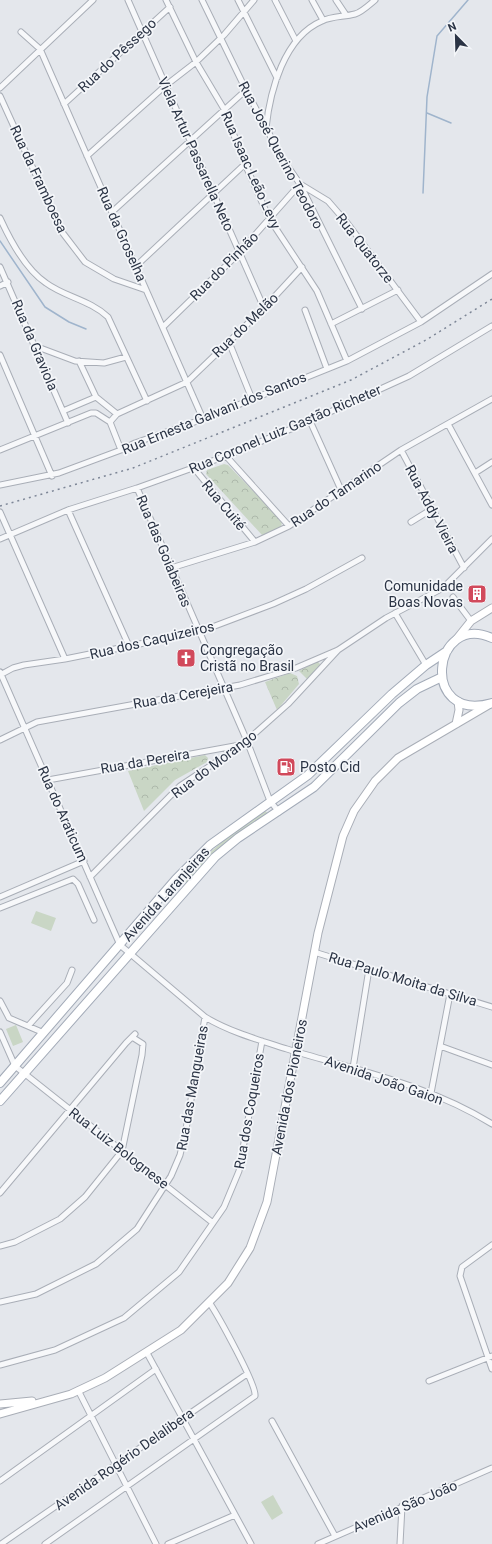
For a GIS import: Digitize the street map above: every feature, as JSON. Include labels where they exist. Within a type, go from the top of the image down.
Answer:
[{"type":"main road","points":[[492,608],[471,621],[447,651],[441,668],[445,687],[458,701],[469,706],[481,706],[492,703]]},
{"type":"main road","points":[[453,643],[469,635],[478,634],[492,638]]},
{"type":"main road","name":"Avenida Laranjeiras","points":[[0,1083],[176,879],[210,845],[308,775],[372,712],[426,665],[447,651]]},
{"type":"main road","name":"Avenida Laranjeiras","points":[[0,1101],[215,857],[238,838],[279,812],[314,787],[399,703],[417,689],[442,677]]},
{"type":"main road","points":[[456,724],[459,710],[458,701]]},
{"type":"main road","name":"Avenida dos Pioneiros","points":[[52,1399],[78,1390],[105,1378],[147,1353],[181,1330],[228,1283],[250,1248],[267,1202],[314,952],[335,862],[343,836],[354,811],[375,781],[398,758],[492,703]]},
{"type":"main road","points":[[0,1404],[52,1399]]},
{"type":"main road","points":[[0,1414],[52,1399]]},
{"type":"street","points":[[0,88],[92,0]]},
{"type":"street","name":"Viela Artur Passarella Neto","points":[[128,0],[264,308]]},
{"type":"street","name":"Rua Isaac Leão Levy","points":[[166,0],[196,62],[224,109],[245,164],[269,218],[317,291],[347,360]]},
{"type":"street","name":"Rua José Querino Teodoro","points":[[202,0],[220,39],[266,129],[300,184],[362,309]]},
{"type":"street","points":[[238,0],[277,78]]},
{"type":"street","points":[[87,156],[165,86],[196,62],[220,39],[254,0]]},
{"type":"street","points":[[275,0],[296,41]]},
{"type":"street","points":[[312,0],[323,20]]},
{"type":"street","points":[[336,0],[346,15]]},
{"type":"street","points":[[266,129],[269,102],[277,78],[296,41],[312,26],[323,20],[357,14],[375,0]]},
{"type":"street","name":"Rua do Pêssego","points":[[64,104],[170,7]]},
{"type":"street","points":[[21,32],[40,49]]},
{"type":"street","name":"Rua da Groselha","points":[[40,49],[203,419]]},
{"type":"street","points":[[112,212],[246,90]]},
{"type":"street","name":"Rua da Framboesa","points":[[0,96],[62,232],[85,262],[114,279],[146,290]]},
{"type":"street","points":[[136,266],[245,164]]},
{"type":"street","name":"Rua do Pinhão","points":[[163,327],[240,253],[300,184]]},
{"type":"street","name":"Rua Quatorze","points":[[300,184],[328,202],[348,224],[421,322]]},
{"type":"street","points":[[0,218],[14,247],[46,283],[100,310],[108,317],[118,335],[126,357],[147,401]]},
{"type":"street","name":"Rua da Graviola","points":[[0,267],[8,282],[68,423]]},
{"type":"street","name":"Rua do Melão","points":[[118,414],[187,382],[264,308],[302,267]]},
{"type":"street","name":"Rua Ernesta Galvani dos Santos","points":[[0,485],[52,476],[121,450],[135,443],[203,419],[327,369],[421,322],[492,274]]},
{"type":"street","points":[[0,286],[8,282]]},
{"type":"street","points":[[331,324],[398,290]]},
{"type":"street","points":[[305,310],[327,369]]},
{"type":"street","name":"Rua Coronel Luiz Gastão Richeter","points":[[0,539],[68,510],[137,488],[226,456],[310,421],[410,376],[492,326]]},
{"type":"street","points":[[229,342],[252,399]]},
{"type":"street","points":[[35,346],[79,361],[104,363],[126,357]]},
{"type":"street","points":[[0,355],[52,476]]},
{"type":"street","points":[[79,361],[96,397],[118,414],[110,422]]},
{"type":"street","points":[[63,411],[96,397]]},
{"type":"street","name":"Rua do Tamarino","points":[[171,568],[255,542],[289,526],[342,492],[401,450],[492,399]]},
{"type":"street","points":[[0,450],[91,413],[96,413],[110,422],[121,450]]},
{"type":"street","points":[[310,421],[342,492]]},
{"type":"street","points":[[448,424],[492,506]]},
{"type":"street","name":"Rua Addy Vieira","points":[[401,450],[464,568]]},
{"type":"street","points":[[226,456],[289,526]]},
{"type":"street","points":[[474,474],[492,462]]},
{"type":"street","name":"Rua Cuité","points":[[193,467],[255,542]]},
{"type":"street","name":"Rua das Goiabeiras","points":[[137,488],[270,801],[279,812]]},
{"type":"street","points":[[411,522],[432,509]]},
{"type":"street","points":[[68,510],[129,646]]},
{"type":"street","points":[[0,512],[3,526],[9,534],[65,659]]},
{"type":"street","name":"Rua da Cerejeira","points":[[0,740],[37,722],[240,685],[296,668],[338,650],[395,613],[443,588],[492,539]]},
{"type":"street","name":"Rua dos Caquizeiros","points":[[0,674],[24,665],[65,659],[199,632],[273,604],[306,589],[362,558]]},
{"type":"street","points":[[453,597],[471,621]]},
{"type":"street","points":[[395,613],[426,665]]},
{"type":"street","name":"Rua do Morango","points":[[90,877],[180,786],[245,743],[304,689],[338,650]]},
{"type":"street","name":"Rua do Araticum","points":[[0,674],[120,944],[130,952]]},
{"type":"street","name":"Rua da Pereira","points":[[48,780],[245,743]]},
{"type":"street","points":[[0,897],[84,861]]},
{"type":"street","points":[[0,908],[73,879],[78,884],[94,920]]},
{"type":"street","name":"Rua das Mangueiras","points":[[130,952],[205,1016],[218,1024],[296,1052]]},
{"type":"street","name":"Rua Paulo Moita da Silva","points":[[314,952],[492,1007]]},
{"type":"street","points":[[353,1068],[369,969]]},
{"type":"street","points":[[28,1026],[67,983],[72,970]]},
{"type":"street","points":[[431,1093],[450,994]]},
{"type":"street","points":[[0,1001],[9,1018],[44,1032]]},
{"type":"street","name":"Rua das Mangueiras","points":[[0,1302],[36,1294],[96,1264],[137,1229],[166,1185],[178,1160],[186,1129],[205,1016]]},
{"type":"street","points":[[0,1032],[15,1066]]},
{"type":"street","points":[[0,1193],[134,1036],[143,1044],[122,1151],[85,1197],[60,1219],[15,1242],[0,1246]]},
{"type":"street","name":"Rua dos Coqueiros","points":[[0,1365],[56,1350],[124,1318],[179,1272],[213,1223],[228,1198],[239,1171],[262,1041]]},
{"type":"street","points":[[440,1046],[492,1065]]},
{"type":"street","name":"Avenida João Gaion","points":[[296,1052],[353,1068],[431,1093],[491,1122]]},
{"type":"street","name":"Rua Luiz Bolognese","points":[[15,1066],[213,1223]]},
{"type":"street","points":[[492,1244],[462,1267],[460,1276],[492,1369]]},
{"type":"street","points":[[209,1302],[219,1317],[247,1374]]},
{"type":"street","points":[[147,1353],[250,1544]]},
{"type":"street","points":[[429,1381],[489,1357]]},
{"type":"street","points":[[0,1481],[156,1368]]},
{"type":"street","name":"Avenida Rogério Delalibera","points":[[1,1544],[247,1374],[255,1389],[256,1396],[45,1544]]},
{"type":"street","points":[[78,1390],[92,1414],[156,1544]]},
{"type":"street","points":[[272,1421],[335,1536]]},
{"type":"street","name":"Avenida São João","points":[[318,1544],[402,1506],[492,1468]]},
{"type":"street","points":[[400,1544],[402,1506]]},
{"type":"street","points":[[168,1544],[235,1515]]},
{"type":"green space","points":[[224,464],[228,465],[282,521],[281,528],[262,535],[206,474],[207,470]]},
{"type":"green space","points":[[317,661],[321,665],[307,679],[299,671]]},
{"type":"green space","points":[[290,673],[297,676],[299,684],[277,710],[265,682]]},
{"type":"green space","points":[[205,755],[208,758],[207,762],[175,780],[144,811],[128,771]]},
{"type":"green space","points":[[265,811],[269,814],[187,883],[182,881],[221,843],[253,818]]},
{"type":"green space","points":[[36,911],[56,918],[51,931],[31,923]]},
{"type":"green space","points":[[16,1025],[23,1042],[13,1046],[6,1029]]},
{"type":"green space","points":[[273,1495],[283,1513],[272,1520],[261,1502]]},
{"type":"waterway","points":[[423,193],[427,97],[437,36],[468,0]]},
{"type":"waterway","points":[[427,113],[451,123]]},
{"type":"waterway","points":[[0,241],[45,307],[69,322],[86,329]]},
{"type":"railway","points":[[0,506],[133,468],[351,380],[426,340],[492,299]]},
{"type":"place","name":"Comunidade Boas Novas","points":[[477,594]]},
{"type":"place","name":"Congregação Cristã no Brasil","points":[[186,658]]},
{"type":"place","name":"Posto Cid","points":[[286,767]]}]
